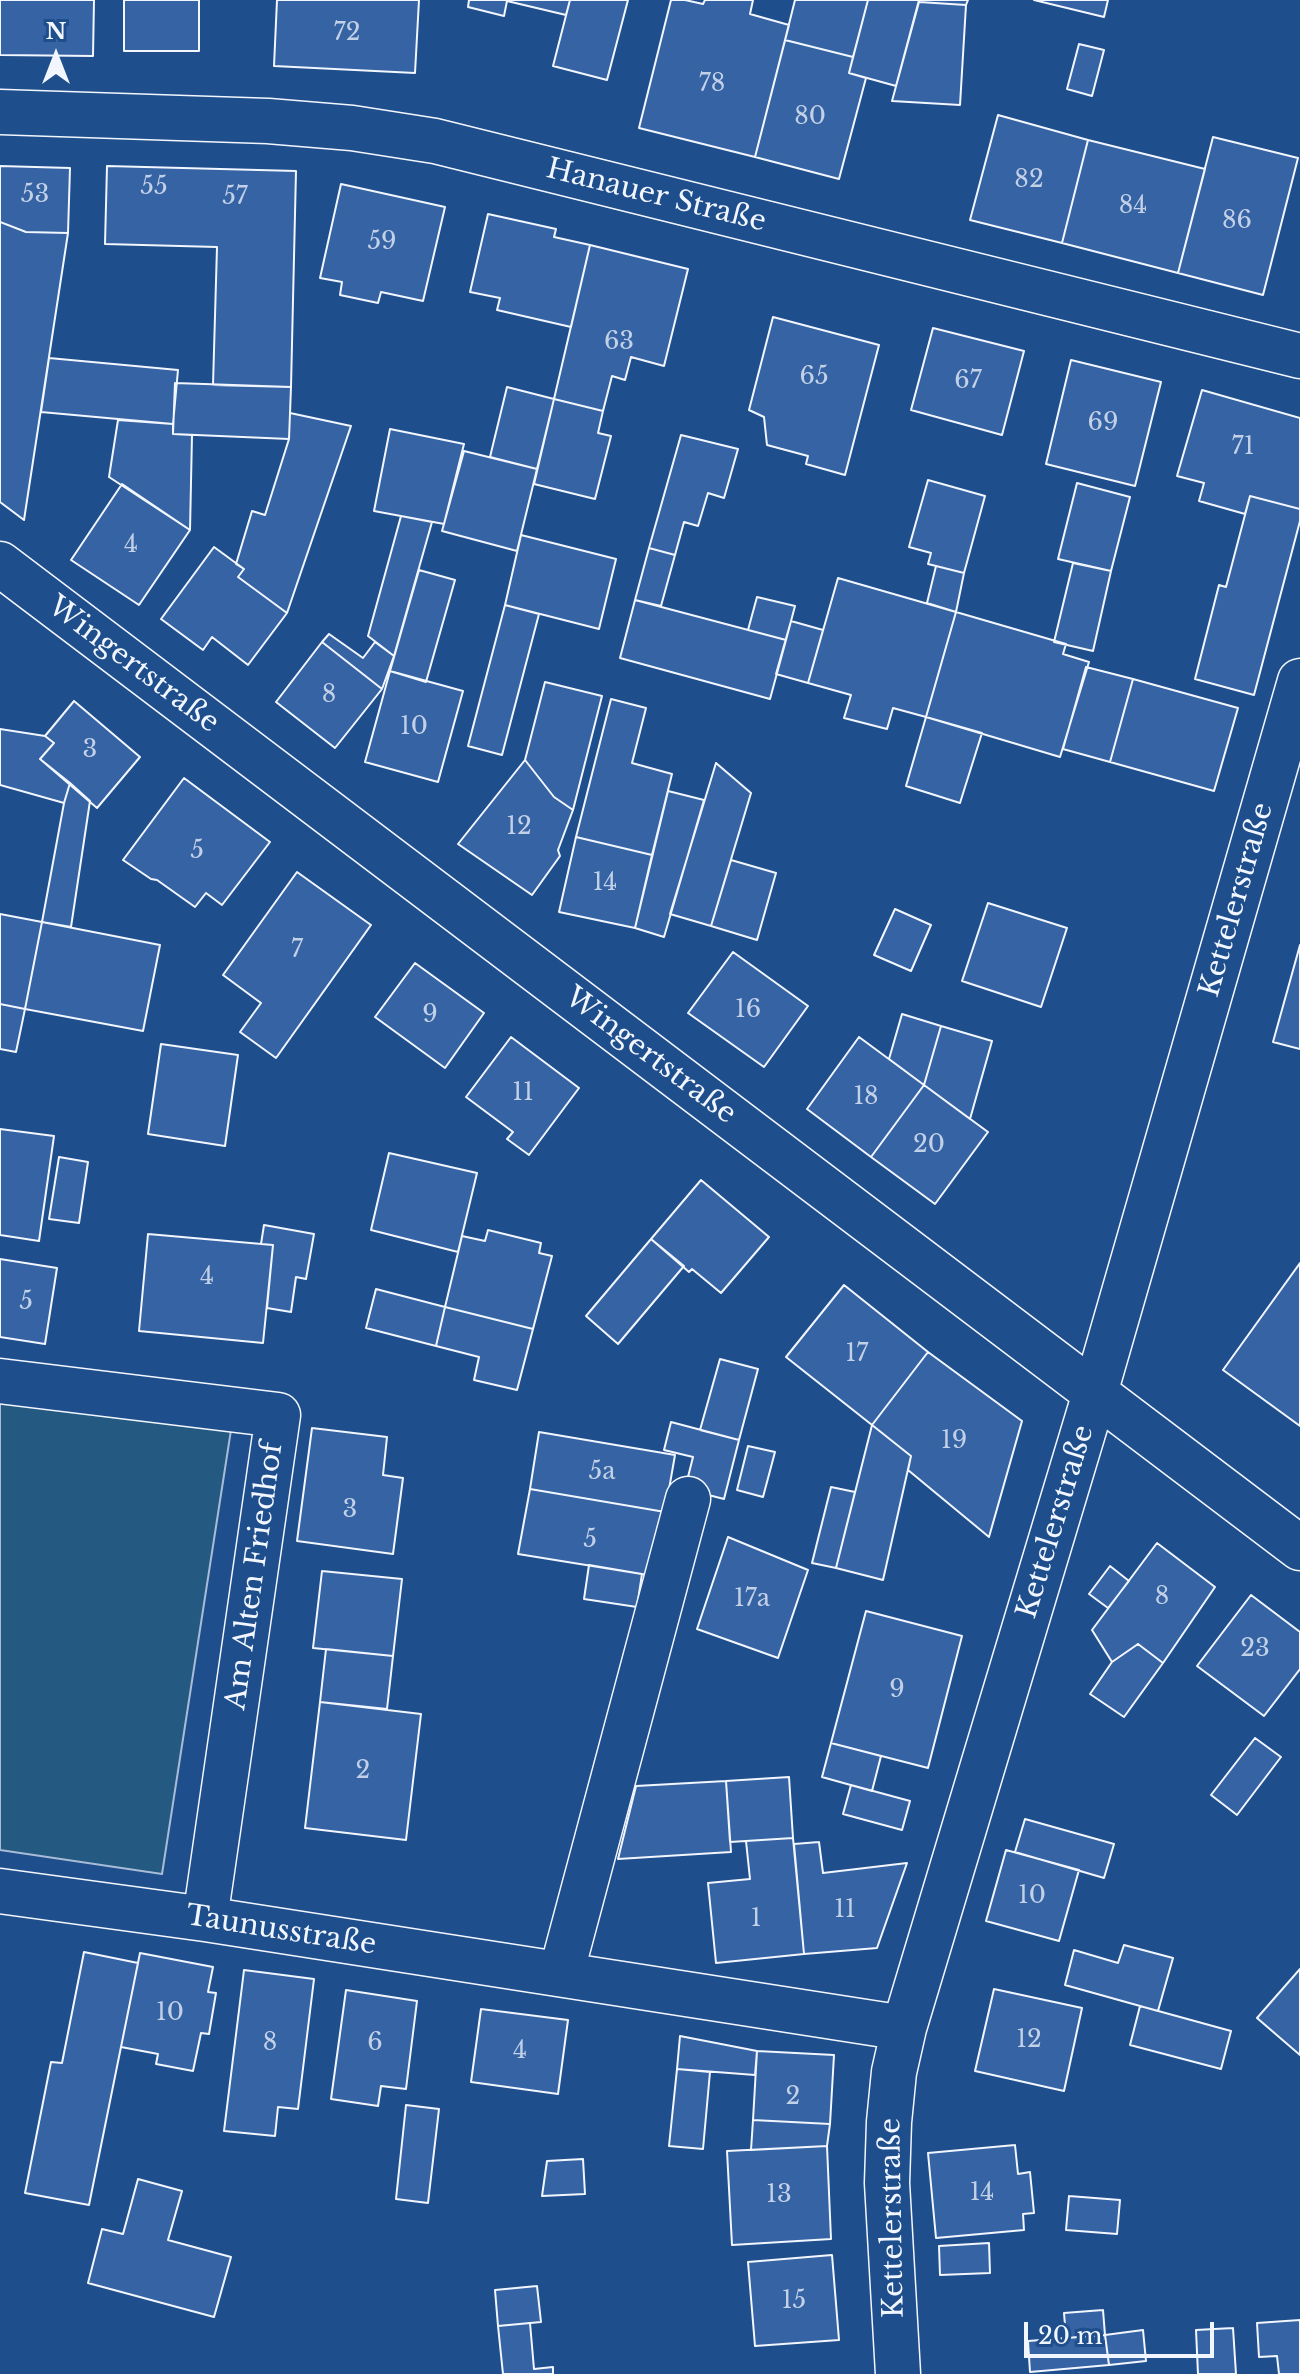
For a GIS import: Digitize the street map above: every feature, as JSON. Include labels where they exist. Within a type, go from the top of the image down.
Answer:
[{"type":"street","name":"Hanauer Straße","points":[[0,112],[268,121],[352,128],[435,141],[1300,356]]},
{"type":"street","name":"Wingertstraße","points":[[0,564],[1300,1548]]},
{"type":"street","name":"Kettelerstraße","points":[[898,2374],[887,2183],[891,2097],[904,2028],[1095,1393],[1300,681]]},
{"type":"street","name":"Am Alten Friedhof","points":[[0,1381],[278,1415],[205,1919]]},
{"type":"street","points":[[561,1974],[688,1499]]},
{"type":"street","name":"Taunusstraße","points":[[0,1891],[205,1919],[904,2028]]},
{"type":"shaded area","points":[[0,1401],[231,1430],[162,1874],[0,1850]]},
{"type":"building","points":[[0,0],[94,0],[93,56],[0,55]]},
{"type":"building","points":[[124,0],[199,0],[199,51],[124,51]]},
{"type":"building","points":[[277,0],[419,0],[415,73],[274,66]]},
{"type":"building","points":[[469,0],[570,0],[566,15],[507,1],[504,16],[468,7]]},
{"type":"building","points":[[570,0],[628,0],[607,80],[553,66]]},
{"type":"building","points":[[671,0],[703,4],[705,0],[753,0],[750,14],[789,25],[755,157],[639,128]]},
{"type":"building","points":[[795,0],[868,0],[853,57],[785,40]]},
{"type":"building","points":[[868,0],[919,0],[896,86],[849,73]]},
{"type":"building","points":[[919,0],[968,0],[966,5]]},
{"type":"building","points":[[1034,0],[1108,0],[1104,17]]},
{"type":"building","points":[[919,2],[966,5],[960,105],[892,101]]},
{"type":"building","points":[[785,40],[853,57],[849,73],[866,78],[839,179],[755,157]]},
{"type":"building","points":[[1079,44],[1104,50],[1092,96],[1067,89]]},
{"type":"building","points":[[998,115],[1088,140],[1062,243],[970,220]]},
{"type":"building","points":[[1213,137],[1298,158],[1263,295],[1178,273]]},
{"type":"building","points":[[1088,140],[1205,169],[1178,273],[1062,243]]},
{"type":"building","points":[[0,166],[70,168],[68,233],[26,232],[0,222]]},
{"type":"building","points":[[107,166],[296,171],[291,387],[213,385],[217,247],[105,244]]},
{"type":"building","points":[[341,184],[445,207],[423,301],[381,292],[378,303],[340,295],[342,282],[320,278]]},
{"type":"building","points":[[488,214],[556,229],[554,237],[590,245],[571,327],[497,310],[500,298],[470,292]]},
{"type":"building","points":[[0,222],[26,232],[68,233],[24,520],[0,502]]},
{"type":"building","points":[[590,245],[688,269],[664,366],[631,357],[625,380],[612,376],[603,411],[554,399]]},
{"type":"building","points":[[773,317],[879,345],[845,475],[806,464],[808,456],[767,445],[764,417],[749,410]]},
{"type":"building","points":[[933,328],[1024,351],[1002,435],[911,410]]},
{"type":"building","points":[[49,358],[178,370],[173,424],[41,412]]},
{"type":"building","points":[[1071,360],[1161,382],[1135,486],[1046,464]]},
{"type":"building","points":[[175,383],[291,387],[289,439],[173,434]]},
{"type":"building","points":[[507,387],[554,399],[537,469],[490,457]]},
{"type":"building","points":[[1202,390],[1300,418],[1300,509],[1250,496],[1245,514],[1199,501],[1204,483],[1177,476]]},
{"type":"building","points":[[554,399],[603,411],[598,433],[611,436],[595,499],[534,484]]},
{"type":"building","points":[[290,413],[351,426],[287,613],[238,577],[244,569],[236,564],[252,511],[265,515],[289,439]]},
{"type":"building","points":[[118,420],[173,424],[173,434],[192,435],[190,530],[109,477]]},
{"type":"building","points":[[390,429],[464,444],[444,524],[374,511]]},
{"type":"building","points":[[681,435],[738,449],[724,498],[708,493],[698,526],[684,522],[675,555],[649,548]]},
{"type":"building","points":[[464,451],[537,469],[517,551],[442,531]]},
{"type":"building","points":[[928,480],[985,496],[964,573],[928,564],[931,553],[909,547]]},
{"type":"building","points":[[1077,483],[1130,497],[1111,571],[1058,559]]},
{"type":"building","points":[[122,484],[190,530],[139,605],[71,560]]},
{"type":"building","points":[[1250,496],[1300,509],[1300,521],[1254,695],[1195,679],[1219,585],[1226,587]]},
{"type":"building","points":[[401,516],[432,522],[394,656],[368,636]]},
{"type":"building","points":[[521,535],[616,559],[599,629],[505,605]]},
{"type":"building","points":[[214,547],[244,569],[238,577],[287,613],[248,665],[212,637],[203,650],[161,619]]},
{"type":"building","points":[[649,548],[675,555],[661,606],[635,600]]},
{"type":"building","points":[[1073,563],[1111,571],[1093,651],[1054,642]]},
{"type":"building","points":[[936,566],[964,573],[956,612],[927,603]]},
{"type":"building","points":[[419,570],[455,580],[426,682],[390,671]]},
{"type":"building","points":[[838,578],[956,612],[926,717],[893,708],[887,729],[844,718],[851,695],[808,683]]},
{"type":"building","points":[[757,597],[795,606],[786,640],[748,630]]},
{"type":"building","points":[[635,600],[786,640],[770,699],[620,658]]},
{"type":"building","points":[[505,605],[539,614],[502,755],[468,746]]},
{"type":"building","points":[[956,612],[1066,644],[1063,654],[1089,662],[1060,757],[926,717]]},
{"type":"building","points":[[791,621],[823,630],[808,683],[776,674]]},
{"type":"building","points":[[329,634],[363,658],[375,642],[394,656],[382,689],[322,642]]},
{"type":"building","points":[[322,642],[382,689],[335,748],[276,702]]},
{"type":"building","points":[[1086,667],[1133,679],[1110,762],[1063,749]]},
{"type":"building","points":[[390,671],[463,691],[438,782],[365,762]]},
{"type":"building","points":[[1133,679],[1238,708],[1214,791],[1110,762]]},
{"type":"building","points":[[545,682],[602,696],[573,810],[554,797],[525,760]]},
{"type":"building","points":[[611,699],[646,708],[632,763],[672,774],[652,855],[576,837]]},
{"type":"building","points":[[74,701],[140,757],[97,808],[40,759],[54,743],[45,736]]},
{"type":"building","points":[[926,717],[982,733],[960,803],[906,786]]},
{"type":"building","points":[[0,729],[45,736],[54,743],[40,759],[70,783],[64,803],[0,785]]},
{"type":"building","points":[[525,760],[554,797],[573,810],[558,850],[560,856],[532,895],[458,844]]},
{"type":"building","points":[[716,763],[751,793],[711,926],[670,914]]},
{"type":"building","points":[[184,778],[270,842],[222,905],[206,893],[195,907],[123,860]]},
{"type":"building","points":[[70,783],[90,801],[71,927],[42,922]]},
{"type":"building","points":[[668,791],[704,800],[664,937],[635,928]]},
{"type":"building","points":[[576,837],[652,855],[635,928],[559,912]]},
{"type":"building","points":[[731,860],[776,873],[757,940],[711,926]]},
{"type":"building","points":[[297,872],[371,925],[276,1058],[240,1032],[261,1003],[223,975]]},
{"type":"building","points":[[988,903],[1067,928],[1041,1007],[962,981]]},
{"type":"building","points":[[895,909],[931,925],[911,971],[874,955]]},
{"type":"building","points":[[0,914],[42,922],[25,1009],[0,1004]]},
{"type":"building","points":[[42,922],[160,945],[143,1031],[25,1009]]},
{"type":"building","points":[[1300,945],[1300,1049],[1273,1042]]},
{"type":"building","points":[[733,952],[808,1006],[764,1067],[688,1013]]},
{"type":"building","points":[[415,963],[484,1013],[445,1068],[375,1017]]},
{"type":"building","points":[[0,1004],[25,1009],[16,1052],[0,1049]]},
{"type":"building","points":[[902,1014],[941,1026],[924,1085],[889,1059]]},
{"type":"building","points":[[941,1026],[992,1041],[970,1119],[924,1085]]},
{"type":"building","points":[[511,1037],[579,1088],[529,1155],[507,1139],[513,1132],[466,1097]]},
{"type":"building","points":[[859,1037],[924,1085],[871,1157],[807,1109]]},
{"type":"building","points":[[161,1044],[238,1055],[225,1146],[148,1134]]},
{"type":"building","points":[[924,1085],[988,1132],[935,1204],[871,1157]]},
{"type":"building","points":[[0,1129],[54,1136],[39,1241],[0,1235]]},
{"type":"building","points":[[389,1153],[477,1173],[458,1252],[371,1230]]},
{"type":"building","points":[[59,1157],[88,1162],[79,1223],[49,1219]]},
{"type":"building","points":[[701,1180],[769,1237],[721,1293],[692,1269],[689,1272],[651,1239]]},
{"type":"building","points":[[264,1225],[314,1234],[306,1279],[296,1277],[291,1312],[267,1308],[273,1245],[261,1244]]},
{"type":"building","points":[[488,1230],[541,1243],[539,1253],[552,1256],[533,1329],[445,1307],[462,1236],[485,1241]]},
{"type":"building","points":[[148,1234],[273,1245],[263,1343],[139,1331]]},
{"type":"building","points":[[651,1239],[684,1266],[618,1344],[586,1316]]},
{"type":"building","points":[[0,1259],[57,1268],[45,1344],[0,1337]]},
{"type":"building","points":[[1300,1263],[1300,1426],[1223,1370]]},
{"type":"building","points":[[844,1285],[928,1352],[872,1425],[786,1357]]},
{"type":"building","points":[[376,1289],[445,1307],[436,1346],[366,1328]]},
{"type":"building","points":[[445,1307],[533,1329],[517,1390],[474,1380],[479,1357],[436,1346]]},
{"type":"building","points":[[928,1352],[1022,1421],[989,1537],[908,1470],[911,1456],[872,1425]]},
{"type":"building","points":[[720,1359],[758,1369],[739,1440],[700,1430]]},
{"type":"building","points":[[671,1422],[739,1440],[724,1499],[685,1489],[693,1457],[664,1450]]},
{"type":"building","points":[[872,1425],[911,1456],[883,1580],[836,1568]]},
{"type":"building","points":[[312,1428],[387,1437],[383,1475],[403,1478],[393,1554],[297,1541]]},
{"type":"building","points":[[539,1432],[675,1455],[665,1512],[530,1489]]},
{"type":"building","points":[[748,1446],[775,1452],[763,1497],[737,1490]]},
{"type":"building","points":[[831,1487],[855,1492],[836,1568],[812,1563]]},
{"type":"building","points":[[530,1489],[665,1512],[654,1576],[518,1554]]},
{"type":"building","points":[[728,1537],[808,1570],[778,1658],[697,1629]]},
{"type":"building","points":[[1157,1543],[1215,1587],[1163,1663],[1138,1644],[1112,1662],[1092,1630]]},
{"type":"building","points":[[589,1565],[642,1574],[637,1607],[584,1599]]},
{"type":"building","points":[[1110,1566],[1129,1581],[1108,1608],[1089,1594]]},
{"type":"building","points":[[322,1571],[402,1579],[393,1656],[313,1648]]},
{"type":"building","points":[[1251,1595],[1300,1632],[1300,1669],[1264,1716],[1197,1666]]},
{"type":"building","points":[[866,1611],[962,1636],[928,1768],[831,1743]]},
{"type":"building","points":[[1138,1644],[1163,1663],[1124,1717],[1090,1694],[1112,1662]]},
{"type":"building","points":[[326,1649],[393,1656],[387,1709],[320,1702]]},
{"type":"building","points":[[320,1702],[421,1714],[406,1840],[305,1828]]},
{"type":"building","points":[[1255,1738],[1281,1757],[1237,1815],[1211,1795]]},
{"type":"building","points":[[831,1743],[881,1756],[872,1791],[822,1777]]},
{"type":"building","points":[[789,1777],[793,1838],[730,1842],[726,1781]]},
{"type":"building","points":[[726,1781],[731,1852],[618,1859],[636,1786]]},
{"type":"building","points":[[851,1785],[910,1801],[902,1830],[843,1814]]},
{"type":"building","points":[[1025,1819],[1114,1844],[1104,1878],[1015,1852]]},
{"type":"building","points":[[793,1838],[804,1954],[716,1963],[708,1883],[750,1879],[746,1841]]},
{"type":"building","points":[[819,1842],[823,1873],[907,1863],[877,1948],[804,1954],[794,1844]]},
{"type":"building","points":[[1006,1850],[1079,1870],[1059,1941],[986,1921]]},
{"type":"building","points":[[1124,1945],[1173,1958],[1158,2011],[1065,1985],[1074,1950],[1118,1963]]},
{"type":"building","points":[[84,1952],[138,1963],[89,2205],[25,2193],[51,2062],[62,2063]]},
{"type":"building","points":[[140,1953],[213,1967],[208,1992],[216,1993],[209,2034],[201,2033],[193,2071],[156,2064],[158,2054],[121,2047]]},
{"type":"building","points":[[1300,1969],[1300,2055],[1257,2018]]},
{"type":"building","points":[[244,1970],[314,1979],[298,2109],[278,2107],[275,2136],[224,2131]]},
{"type":"building","points":[[994,1989],[1082,2008],[1064,2091],[975,2071]]},
{"type":"building","points":[[346,1990],[417,2001],[406,2089],[381,2086],[378,2106],[331,2099]]},
{"type":"building","points":[[1140,2006],[1231,2031],[1221,2069],[1130,2045]]},
{"type":"building","points":[[481,2009],[568,2020],[558,2094],[471,2082]]},
{"type":"building","points":[[680,2036],[757,2051],[755,2075],[677,2069]]},
{"type":"building","points":[[757,2051],[834,2055],[830,2124],[753,2120]]},
{"type":"building","points":[[677,2069],[710,2072],[703,2149],[669,2146]]},
{"type":"building","points":[[406,2105],[439,2109],[428,2203],[396,2199]]},
{"type":"building","points":[[753,2120],[830,2124],[827,2146],[751,2150]]},
{"type":"building","points":[[1015,2145],[1018,2174],[1030,2172],[1034,2213],[1023,2214],[1024,2230],[936,2238],[928,2153]]},
{"type":"building","points":[[827,2146],[831,2239],[732,2245],[727,2151]]},
{"type":"building","points":[[583,2159],[585,2194],[542,2196],[547,2161]]},
{"type":"building","points":[[138,2179],[182,2191],[168,2240],[231,2257],[214,2317],[88,2283],[102,2229],[123,2234]]},
{"type":"building","points":[[1069,2196],[1120,2200],[1117,2234],[1066,2230]]},
{"type":"building","points":[[989,2243],[990,2273],[940,2275],[939,2246]]},
{"type":"building","points":[[832,2255],[839,2340],[755,2346],[748,2262]]},
{"type":"building","points":[[537,2286],[541,2322],[498,2326],[495,2290]]},
{"type":"building","points":[[1103,2310],[1105,2335],[1066,2338],[1064,2313]]},
{"type":"building","points":[[1300,2320],[1300,2374],[1279,2374],[1277,2356],[1259,2357],[1257,2323]]},
{"type":"building","points":[[530,2323],[534,2369],[553,2367],[553,2374],[503,2374],[498,2326]]},
{"type":"building","points":[[1233,2328],[1236,2374],[1198,2374],[1196,2330]]},
{"type":"building","points":[[1143,2330],[1146,2361],[1109,2365],[1105,2335]]},
{"type":"building","points":[[1105,2335],[1109,2365],[1030,2372],[1028,2341]]}]
